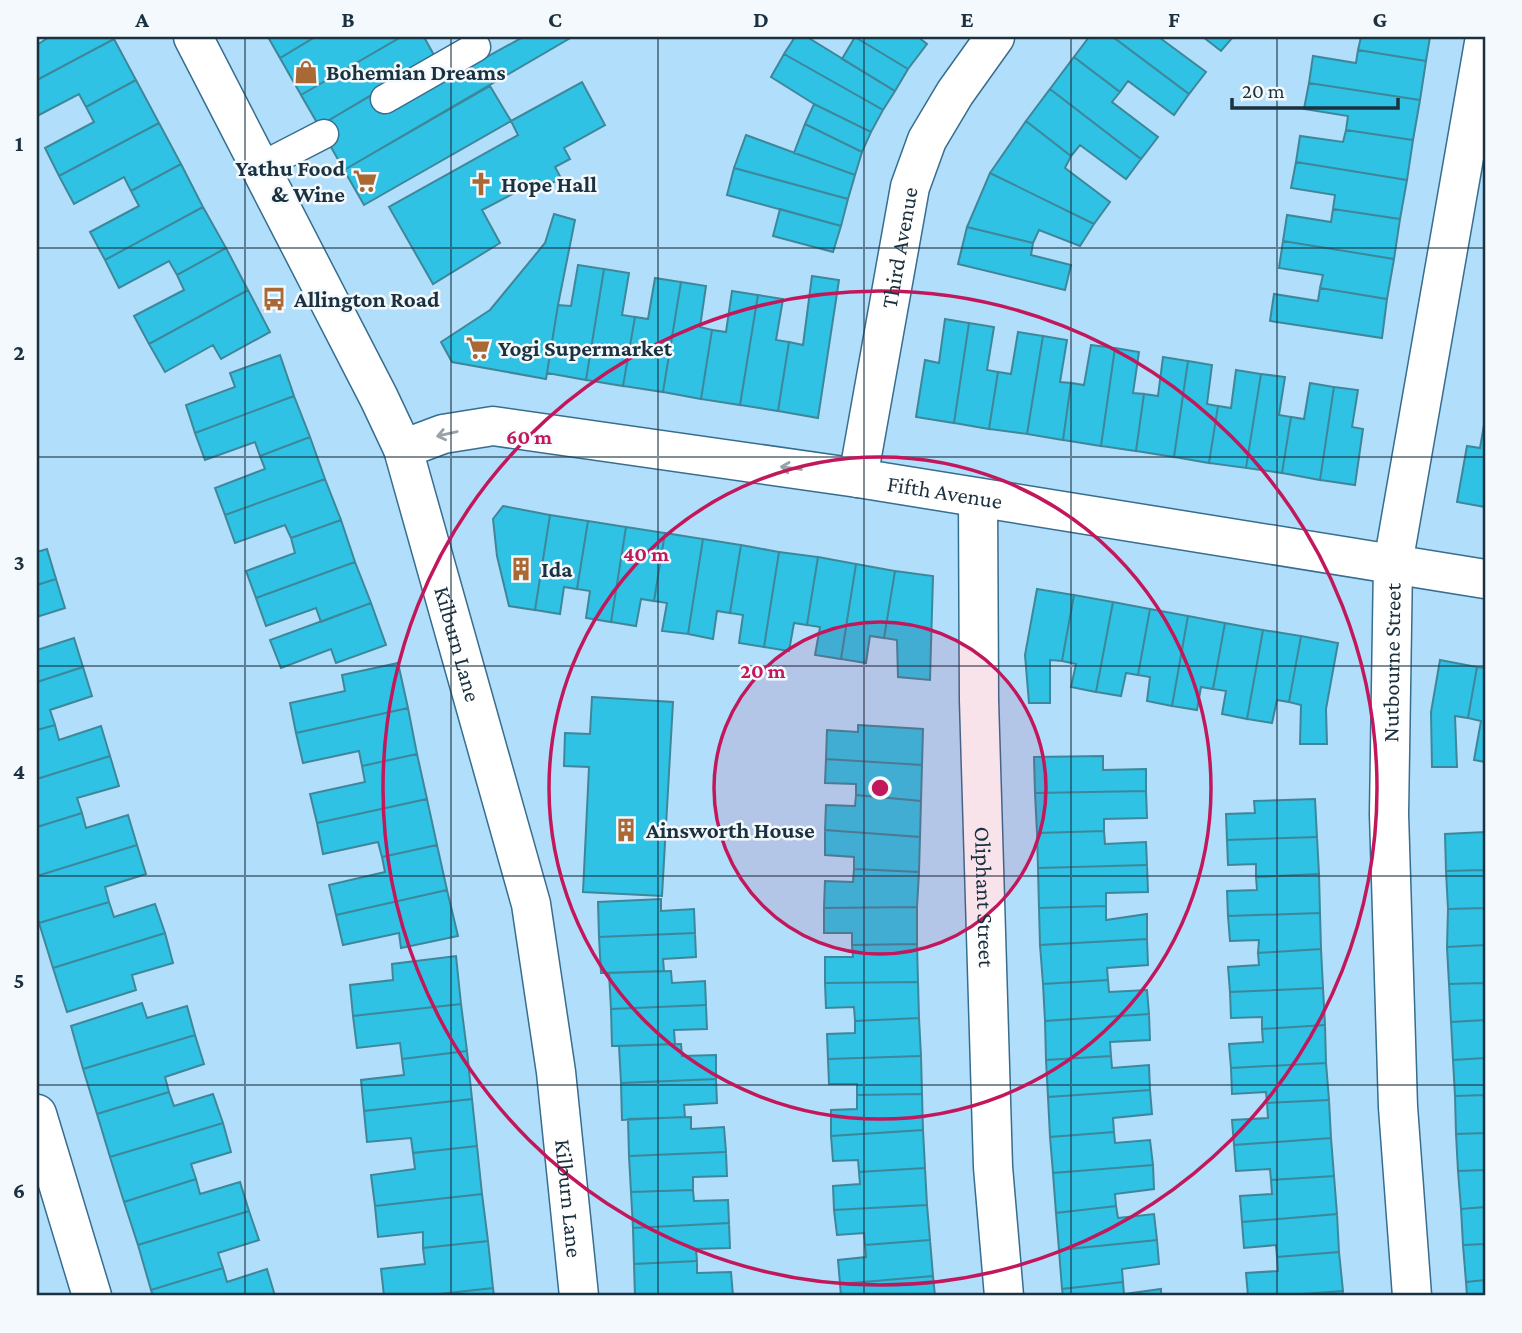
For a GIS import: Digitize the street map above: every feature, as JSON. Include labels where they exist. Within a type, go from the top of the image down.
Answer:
[{"type":"street","name":"Kilburn Lane","points":[[193,37],[403,449],[531,904],[556,1072],[579,1296]]},
{"type":"street","name":"Third Avenue","points":[[858,478],[910,187],[928,139],[955,93],[995,37]]},
{"type":"street","name":"Nutbourne Street","points":[[1412,1296],[1398,1107],[1390,828],[1393,564],[1485,37]]},
{"type":"street","name":"Fifth Avenue","points":[[403,449],[443,434],[494,426],[858,478],[1485,579]]},
{"type":"street","name":"Oliphant Street","points":[[978,498],[979,700],[992,1153],[1004,1296]]},
{"type":"street","points":[[37,1114],[92,1296]]},
{"type":"lane","points":[[385,99],[476,47]]},
{"type":"lane","points":[[260,167],[324,134]]},
{"type":"building","points":[[49,37],[114,39],[37,80],[37,45]]},
{"type":"building","points":[[268,37],[315,37],[280,58]]},
{"type":"building","points":[[315,37],[401,37],[301,95],[280,58]]},
{"type":"building","points":[[401,37],[424,37],[435,57],[319,126],[301,95]]},
{"type":"building","points":[[523,37],[572,37],[344,170],[319,126],[379,91],[391,110]]},
{"type":"building","points":[[795,37],[807,37],[895,91],[883,110],[784,54]]},
{"type":"building","points":[[855,37],[918,37],[927,44],[908,69]]},
{"type":"building","points":[[855,37],[908,69],[895,91],[842,59]]},
{"type":"building","points":[[1089,37],[1113,37],[1189,94],[1174,115],[1128,81],[1120,92],[1074,57]]},
{"type":"building","points":[[1113,37],[1161,37],[1206,72],[1189,94]]},
{"type":"building","points":[[1203,37],[1233,37],[1221,51]]},
{"type":"building","points":[[1361,37],[1430,37],[1426,61],[1358,50]]},
{"type":"building","points":[[114,39],[136,80],[86,107],[79,94],[37,116],[37,80]]},
{"type":"building","points":[[1358,50],[1426,61],[1420,100],[1309,83],[1313,56],[1356,63]]},
{"type":"building","points":[[784,54],[883,110],[871,132],[814,104],[771,77]]},
{"type":"building","points":[[1074,57],[1120,92],[1112,102],[1158,137],[1141,159],[1050,89]]},
{"type":"building","points":[[136,80],[159,123],[59,176],[45,148],[94,122],[86,107]]},
{"type":"building","name":"Hope Hall","points":[[582,82],[605,125],[564,148],[570,159],[555,167],[561,178],[543,188],[539,180],[482,210],[500,243],[433,284],[389,207],[518,135],[511,121]]},
{"type":"building","points":[[1309,83],[1420,100],[1413,140],[1346,130],[1348,116],[1304,109]]},
{"type":"building","points":[[490,86],[511,121],[364,205],[344,170]]},
{"type":"building","points":[[1050,89],[1141,159],[1126,179],[1080,145],[1071,156],[1026,121]]},
{"type":"building","points":[[814,104],[871,132],[862,152],[805,124]]},
{"type":"building","points":[[1026,121],[1071,156],[1065,168],[1110,202],[1094,224],[990,173]]},
{"type":"building","points":[[159,123],[181,164],[131,191],[124,177],[74,204],[59,176]]},
{"type":"building","points":[[805,124],[862,152],[855,175],[794,153]]},
{"type":"building","points":[[1346,130],[1413,140],[1407,180],[1296,162],[1300,136],[1343,142]]},
{"type":"building","points":[[746,135],[855,175],[848,199],[734,168]]},
{"type":"building","points":[[1296,162],[1407,180],[1400,219],[1333,209],[1335,195],[1291,188]]},
{"type":"building","points":[[181,164],[203,207],[105,260],[90,232],[139,206],[131,191]]},
{"type":"building","points":[[734,168],[848,199],[841,226],[727,195]]},
{"type":"building","points":[[990,173],[1094,224],[1080,246],[1039,230],[1033,243],[967,227]]},
{"type":"building","points":[[203,207],[226,248],[177,275],[169,261],[119,288],[105,260]]},
{"type":"building","points":[[780,209],[841,226],[833,252],[773,236]]},
{"type":"building","points":[[1333,209],[1400,219],[1394,259],[1283,241],[1287,215],[1331,222]]},
{"type":"building","points":[[554,214],[575,220],[546,379],[452,362],[441,342],[490,310],[545,243]]},
{"type":"building","points":[[967,227],[1033,243],[1031,255],[1071,265],[1065,290],[958,264]]},
{"type":"building","points":[[1283,241],[1394,259],[1387,299],[1320,288],[1323,275],[1279,268]]},
{"type":"building","points":[[226,248],[248,290],[149,344],[134,316],[184,290],[177,275]]},
{"type":"building","points":[[578,265],[604,269],[586,380],[547,373],[558,305],[571,306]]},
{"type":"building","points":[[604,269],[629,273],[622,315],[635,317],[623,386],[586,380]]},
{"type":"building","points":[[812,276],[839,280],[818,418],[778,411],[789,342],[803,345]]},
{"type":"building","points":[[655,278],[681,282],[663,392],[623,386],[635,317],[648,319]]},
{"type":"building","points":[[681,282],[706,286],[700,327],[712,330],[701,399],[663,392]]},
{"type":"building","points":[[1320,288],[1387,299],[1382,338],[1270,321],[1274,294],[1318,301]]},
{"type":"building","points":[[248,290],[270,332],[221,359],[213,345],[165,372],[149,344]]},
{"type":"building","points":[[732,291],[758,295],[740,405],[701,399],[712,330],[726,332]]},
{"type":"building","points":[[758,295],[783,299],[776,340],[789,342],[778,411],[740,405]]},
{"type":"building","points":[[945,319],[969,323],[954,423],[916,417],[925,360],[939,363]]},
{"type":"building","points":[[969,323],[994,327],[987,370],[998,372],[989,429],[954,423]]},
{"type":"building","points":[[1018,332],[1043,336],[1027,434],[989,429],[998,372],[1011,374]]},
{"type":"building","points":[[1043,336],[1067,340],[1060,382],[1071,383],[1063,440],[1027,434]]},
{"type":"building","points":[[1091,345],[1115,348],[1101,446],[1063,440],[1071,383],[1084,385]]},
{"type":"building","points":[[1115,348],[1139,352],[1133,393],[1144,394],[1136,451],[1101,446]]},
{"type":"building","points":[[280,355],[294,396],[195,433],[186,405],[235,387],[230,373]]},
{"type":"building","points":[[1163,357],[1188,361],[1174,457],[1136,451],[1144,394],[1158,396]]},
{"type":"building","points":[[1188,361],[1212,365],[1207,404],[1218,406],[1209,463],[1174,457]]},
{"type":"building","points":[[1236,370],[1261,374],[1246,468],[1209,463],[1218,406],[1231,408]]},
{"type":"building","points":[[1261,374],[1285,377],[1279,415],[1291,417],[1282,473],[1246,468]]},
{"type":"building","points":[[1310,383],[1334,387],[1320,480],[1282,473],[1291,417],[1304,419]]},
{"type":"building","points":[[1334,387],[1358,390],[1352,427],[1363,429],[1355,485],[1320,480]]},
{"type":"building","points":[[294,396],[310,437],[260,456],[255,442],[205,460],[195,433]]},
{"type":"building","points":[[1485,419],[1485,507],[1457,502],[1467,446],[1480,448]]},
{"type":"building","points":[[310,437],[325,479],[225,515],[215,488],[265,469],[260,456]]},
{"type":"building","points":[[325,479],[341,520],[291,538],[285,525],[235,543],[225,515]]},
{"type":"building","name":"Ida","points":[[503,506],[550,515],[535,610],[509,606],[497,556],[493,519]]},
{"type":"building","points":[[550,515],[588,521],[577,589],[564,587],[560,614],[535,610]]},
{"type":"building","points":[[341,520],[355,562],[256,598],[246,571],[295,553],[291,538]]},
{"type":"building","points":[[588,521],[626,527],[611,622],[586,618],[590,591],[577,589]]},
{"type":"building","points":[[626,527],[665,533],[654,601],[641,599],[636,626],[611,622]]},
{"type":"building","points":[[665,533],[703,539],[688,634],[662,631],[667,603],[654,601]]},
{"type":"building","points":[[703,539],[741,545],[730,613],[717,611],[713,639],[688,634]]},
{"type":"building","points":[[741,545],[779,552],[764,647],[739,643],[743,615],[730,613]]},
{"type":"building","points":[[47,549],[56,579],[37,585],[37,552]]},
{"type":"building","points":[[779,552],[818,557],[807,625],[794,623],[789,651],[764,647]]},
{"type":"building","points":[[818,557],[856,564],[841,659],[815,655],[820,627],[807,625]]},
{"type":"building","points":[[355,562],[371,603],[321,622],[316,608],[266,626],[256,598]]},
{"type":"building","points":[[856,564],[895,571],[884,638],[870,636],[866,663],[841,659]]},
{"type":"building","points":[[895,571],[933,576],[930,680],[898,677],[897,640],[884,638]]},
{"type":"building","points":[[56,579],[65,608],[37,617],[37,585]]},
{"type":"building","points":[[1037,589],[1074,595],[1062,661],[1050,660],[1050,703],[1029,703],[1025,655]]},
{"type":"building","points":[[1074,595],[1113,602],[1096,692],[1071,687],[1076,664],[1062,661]]},
{"type":"building","points":[[1113,602],[1150,609],[1138,675],[1126,673],[1121,696],[1096,692]]},
{"type":"building","points":[[371,603],[386,645],[336,663],[331,649],[281,668],[270,640]]},
{"type":"building","points":[[1150,609],[1188,616],[1172,706],[1147,701],[1150,677],[1138,675]]},
{"type":"building","points":[[1188,616],[1225,623],[1213,689],[1201,687],[1197,710],[1172,706]]},
{"type":"building","points":[[1225,623],[1263,630],[1247,719],[1222,714],[1226,691],[1213,689]]},
{"type":"building","points":[[1263,630],[1301,636],[1289,702],[1277,700],[1272,723],[1247,719]]},
{"type":"building","points":[[1301,636],[1338,643],[1326,709],[1327,744],[1300,744],[1301,705],[1289,702]]},
{"type":"building","points":[[74,638],[83,667],[37,682],[37,650]]},
{"type":"building","points":[[1440,660],[1477,667],[1468,718],[1455,716],[1457,767],[1432,767],[1431,712]]},
{"type":"building","points":[[398,663],[408,708],[296,733],[290,703],[345,691],[342,675]]},
{"type":"building","points":[[83,667],[92,696],[50,710],[55,725],[37,730],[37,682]]},
{"type":"building","points":[[1477,667],[1485,668],[1485,762],[1474,760],[1481,721],[1468,718]]},
{"type":"building","name":"Ainsworth House","points":[[592,697],[673,702],[662,896],[583,892],[589,767],[564,766],[565,733],[590,734]]},
{"type":"building","points":[[408,708],[417,754],[362,766],[359,751],[303,763],[296,733]]},
{"type":"building","points":[[55,725],[59,740],[101,726],[110,756],[37,779],[37,730]]},
{"type":"building","points":[[858,725],[923,729],[922,765],[826,759],[827,730],[858,732]]},
{"type":"building","points":[[417,754],[427,799],[317,823],[310,794],[365,782],[362,766]]},
{"type":"building","points":[[110,756],[119,786],[77,798],[82,813],[37,827],[37,779]]},
{"type":"building","points":[[1103,756],[1103,770],[1146,769],[1146,791],[1035,793],[1034,757]]},
{"type":"building","points":[[826,759],[922,765],[921,801],[856,795],[856,784],[825,783]]},
{"type":"building","points":[[1146,791],[1147,818],[1104,819],[1104,831],[1037,833],[1035,793]]},
{"type":"building","points":[[856,795],[921,801],[920,837],[825,830],[826,805],[855,806]]},
{"type":"building","points":[[427,799],[437,845],[382,857],[378,842],[323,854],[317,823]]},
{"type":"building","points":[[1315,799],[1317,837],[1227,840],[1226,814],[1255,813],[1254,801]]},
{"type":"building","points":[[82,813],[86,828],[128,815],[137,845],[37,876],[37,827]]},
{"type":"building","points":[[825,830],[920,837],[919,872],[854,869],[854,857],[825,855]]},
{"type":"building","points":[[1104,831],[1105,844],[1146,842],[1147,865],[1038,868],[1037,833]]},
{"type":"building","points":[[1485,832],[1485,870],[1446,871],[1445,834]]},
{"type":"building","points":[[1317,837],[1319,874],[1256,877],[1256,864],[1228,865],[1227,840]]},
{"type":"building","points":[[137,845],[146,874],[105,887],[109,902],[39,923],[37,876]]},
{"type":"building","points":[[437,845],[447,890],[336,915],[329,885],[385,872],[382,857]]},
{"type":"building","points":[[1147,865],[1148,892],[1106,893],[1106,906],[1039,908],[1038,868]]},
{"type":"building","points":[[854,869],[919,872],[917,907],[824,908],[825,881],[853,882]]},
{"type":"building","points":[[1485,870],[1485,908],[1448,909],[1446,871]]},
{"type":"building","points":[[1319,874],[1320,913],[1228,916],[1227,891],[1257,890],[1256,877]]},
{"type":"building","points":[[447,890],[458,936],[401,948],[399,933],[343,945],[336,915]]},
{"type":"building","points":[[661,899],[661,911],[694,909],[695,933],[599,937],[598,902]]},
{"type":"building","points":[[109,902],[114,917],[155,904],[165,933],[53,968],[39,923]]},
{"type":"building","points":[[1106,906],[1106,920],[1147,914],[1147,939],[1040,945],[1039,908]]},
{"type":"building","points":[[917,907],[917,944],[852,945],[852,933],[824,933],[824,908]]},
{"type":"building","points":[[1485,908],[1485,945],[1447,947],[1448,909]]},
{"type":"building","points":[[1320,913],[1321,949],[1258,953],[1259,940],[1230,941],[1228,916]]},
{"type":"building","points":[[165,933],[173,963],[132,975],[136,990],[67,1012],[53,968]]},
{"type":"building","points":[[695,933],[696,957],[663,959],[664,971],[601,973],[599,937]]},
{"type":"building","points":[[1147,939],[1148,965],[1107,968],[1108,980],[1043,984],[1040,945]]},
{"type":"building","points":[[917,944],[918,982],[825,983],[825,957],[853,957],[852,945]]},
{"type":"building","points":[[1485,945],[1485,983],[1449,984],[1447,947]]},
{"type":"building","points":[[1321,949],[1323,988],[1230,992],[1228,967],[1259,965],[1258,953]]},
{"type":"building","points":[[456,956],[461,1004],[353,1016],[350,985],[393,980],[392,964]]},
{"type":"building","points":[[671,971],[672,983],[705,981],[706,1005],[611,1009],[609,973]]},
{"type":"building","points":[[1108,980],[1109,992],[1147,990],[1149,1014],[1045,1021],[1043,984]]},
{"type":"building","points":[[918,982],[919,1018],[855,1021],[854,1007],[826,1008],[825,983]]},
{"type":"building","points":[[1485,983],[1485,1020],[1451,1022],[1449,984]]},
{"type":"building","points":[[1323,988],[1325,1025],[1262,1029],[1262,1017],[1231,1018],[1230,992]]},
{"type":"building","points":[[142,1003],[147,1018],[187,1006],[195,1035],[83,1069],[71,1026]]},
{"type":"building","points":[[461,1004],[467,1051],[402,1059],[400,1043],[357,1048],[353,1016]]},
{"type":"building","points":[[706,1005],[707,1029],[674,1030],[675,1044],[612,1046],[611,1009]]},
{"type":"building","points":[[1149,1014],[1150,1040],[1110,1042],[1111,1056],[1046,1060],[1045,1021]]},
{"type":"building","points":[[919,1018],[921,1056],[828,1059],[827,1034],[855,1033],[855,1021]]},
{"type":"building","points":[[1485,1020],[1485,1058],[1453,1060],[1451,1022]]},
{"type":"building","points":[[1325,1025],[1326,1063],[1231,1068],[1229,1044],[1263,1042],[1262,1029]]},
{"type":"building","points":[[195,1035],[204,1064],[165,1077],[169,1092],[97,1114],[83,1069]]},
{"type":"building","points":[[681,1044],[682,1056],[716,1055],[716,1079],[621,1083],[619,1046]]},
{"type":"building","points":[[467,1051],[472,1099],[364,1111],[361,1080],[404,1075],[402,1059]]},
{"type":"building","points":[[921,1056],[922,1094],[857,1095],[857,1084],[829,1084],[828,1059]]},
{"type":"building","points":[[1111,1056],[1112,1068],[1149,1065],[1150,1090],[1048,1097],[1046,1060]]},
{"type":"building","points":[[1485,1058],[1485,1095],[1455,1096],[1453,1060]]},
{"type":"building","points":[[1326,1063],[1329,1100],[1267,1103],[1266,1092],[1232,1094],[1231,1068]]},
{"type":"building","points":[[716,1079],[717,1103],[684,1105],[685,1117],[622,1120],[621,1083]]},
{"type":"building","points":[[1150,1090],[1152,1114],[1113,1118],[1114,1132],[1050,1137],[1048,1097]]},
{"type":"building","points":[[169,1092],[174,1106],[213,1094],[223,1123],[110,1157],[97,1114]]},
{"type":"building","points":[[922,1094],[923,1130],[831,1136],[831,1110],[857,1109],[857,1095]]},
{"type":"building","points":[[1485,1095],[1485,1133],[1456,1134],[1455,1096]]},
{"type":"building","points":[[472,1099],[477,1146],[413,1153],[411,1138],[367,1142],[364,1111]]},
{"type":"building","points":[[1329,1100],[1331,1138],[1234,1145],[1232,1120],[1268,1118],[1267,1103]]},
{"type":"building","points":[[691,1117],[691,1129],[724,1127],[726,1152],[629,1156],[628,1119]]},
{"type":"building","points":[[223,1123],[231,1152],[191,1164],[196,1179],[124,1202],[110,1157]]},
{"type":"building","points":[[923,1130],[925,1168],[859,1172],[858,1160],[833,1161],[831,1136]]},
{"type":"building","points":[[1114,1132],[1115,1143],[1150,1140],[1153,1165],[1053,1173],[1050,1137]]},
{"type":"building","points":[[1485,1133],[1485,1170],[1458,1171],[1456,1134]]},
{"type":"building","points":[[1331,1138],[1334,1176],[1271,1180],[1270,1169],[1236,1171],[1234,1145]]},
{"type":"building","points":[[477,1146],[482,1194],[375,1206],[371,1175],[415,1169],[413,1153]]},
{"type":"building","points":[[726,1152],[727,1176],[693,1177],[693,1190],[631,1192],[629,1156]]},
{"type":"building","points":[[1153,1165],[1154,1189],[1115,1194],[1116,1206],[1056,1213],[1053,1173]]},
{"type":"building","points":[[925,1168],[927,1205],[834,1210],[833,1186],[860,1184],[859,1172]]},
{"type":"building","points":[[1485,1170],[1485,1207],[1461,1209],[1458,1171]]},
{"type":"building","points":[[1334,1176],[1337,1214],[1242,1222],[1240,1196],[1272,1194],[1271,1180]]},
{"type":"building","points":[[196,1179],[200,1194],[240,1182],[249,1211],[138,1245],[124,1202]]},
{"type":"building","points":[[693,1190],[694,1201],[728,1200],[729,1223],[633,1228],[631,1192]]},
{"type":"building","points":[[482,1194],[488,1241],[423,1248],[423,1232],[378,1237],[375,1206]]},
{"type":"building","points":[[927,1205],[930,1240],[865,1245],[864,1233],[837,1235],[834,1210]]},
{"type":"building","points":[[1116,1206],[1118,1218],[1154,1214],[1157,1240],[1059,1250],[1056,1213]]},
{"type":"building","points":[[1485,1207],[1485,1244],[1463,1245],[1461,1209]]},
{"type":"building","points":[[249,1211],[259,1240],[218,1253],[223,1268],[151,1290],[138,1245]]},
{"type":"building","points":[[1337,1214],[1339,1252],[1277,1257],[1276,1245],[1244,1248],[1242,1222]]},
{"type":"building","points":[[729,1223],[730,1248],[696,1249],[697,1261],[634,1264],[633,1228]]},
{"type":"building","points":[[930,1240],[933,1276],[840,1284],[838,1260],[866,1257],[865,1245]]},
{"type":"building","points":[[1157,1240],[1159,1264],[1122,1269],[1123,1282],[1062,1289],[1059,1250]]},
{"type":"building","points":[[488,1241],[493,1288],[421,1296],[384,1296],[381,1269],[425,1264],[423,1248]]},
{"type":"building","points":[[1485,1244],[1485,1280],[1466,1282],[1463,1245]]},
{"type":"building","points":[[1339,1252],[1343,1291],[1248,1296],[1246,1273],[1278,1271],[1277,1257]]},
{"type":"building","points":[[697,1261],[697,1273],[731,1272],[733,1296],[635,1296],[634,1264]]},
{"type":"building","points":[[223,1268],[227,1282],[267,1269],[275,1296],[153,1296],[151,1290]]},
{"type":"building","points":[[933,1276],[935,1296],[841,1296],[840,1284]]},
{"type":"building","points":[[1485,1280],[1485,1296],[1467,1296],[1466,1282]]},
{"type":"building","points":[[1123,1282],[1124,1294],[1161,1289],[1161,1296],[1063,1296],[1062,1289]]},
{"type":"building","points":[[493,1288],[494,1296],[421,1296],[429,1295]]},
{"type":"building","points":[[1343,1291],[1343,1296],[1279,1296]]},
{"type":"place","name":"Bohemian Dreams","points":[[306,72]]},
{"type":"place","name":"Yathu Food & Wine","points":[[365,181]]},
{"type":"place","name":"Hope Hall","points":[[481,184]]},
{"type":"place","name":"Allington Road","points":[[274,299]]},
{"type":"place","name":"Yogi Supermarket","points":[[478,348]]},
{"type":"place","name":"Ida","points":[[521,569]]},
{"type":"place","name":"Ainsworth House","points":[[626,830]]}]
